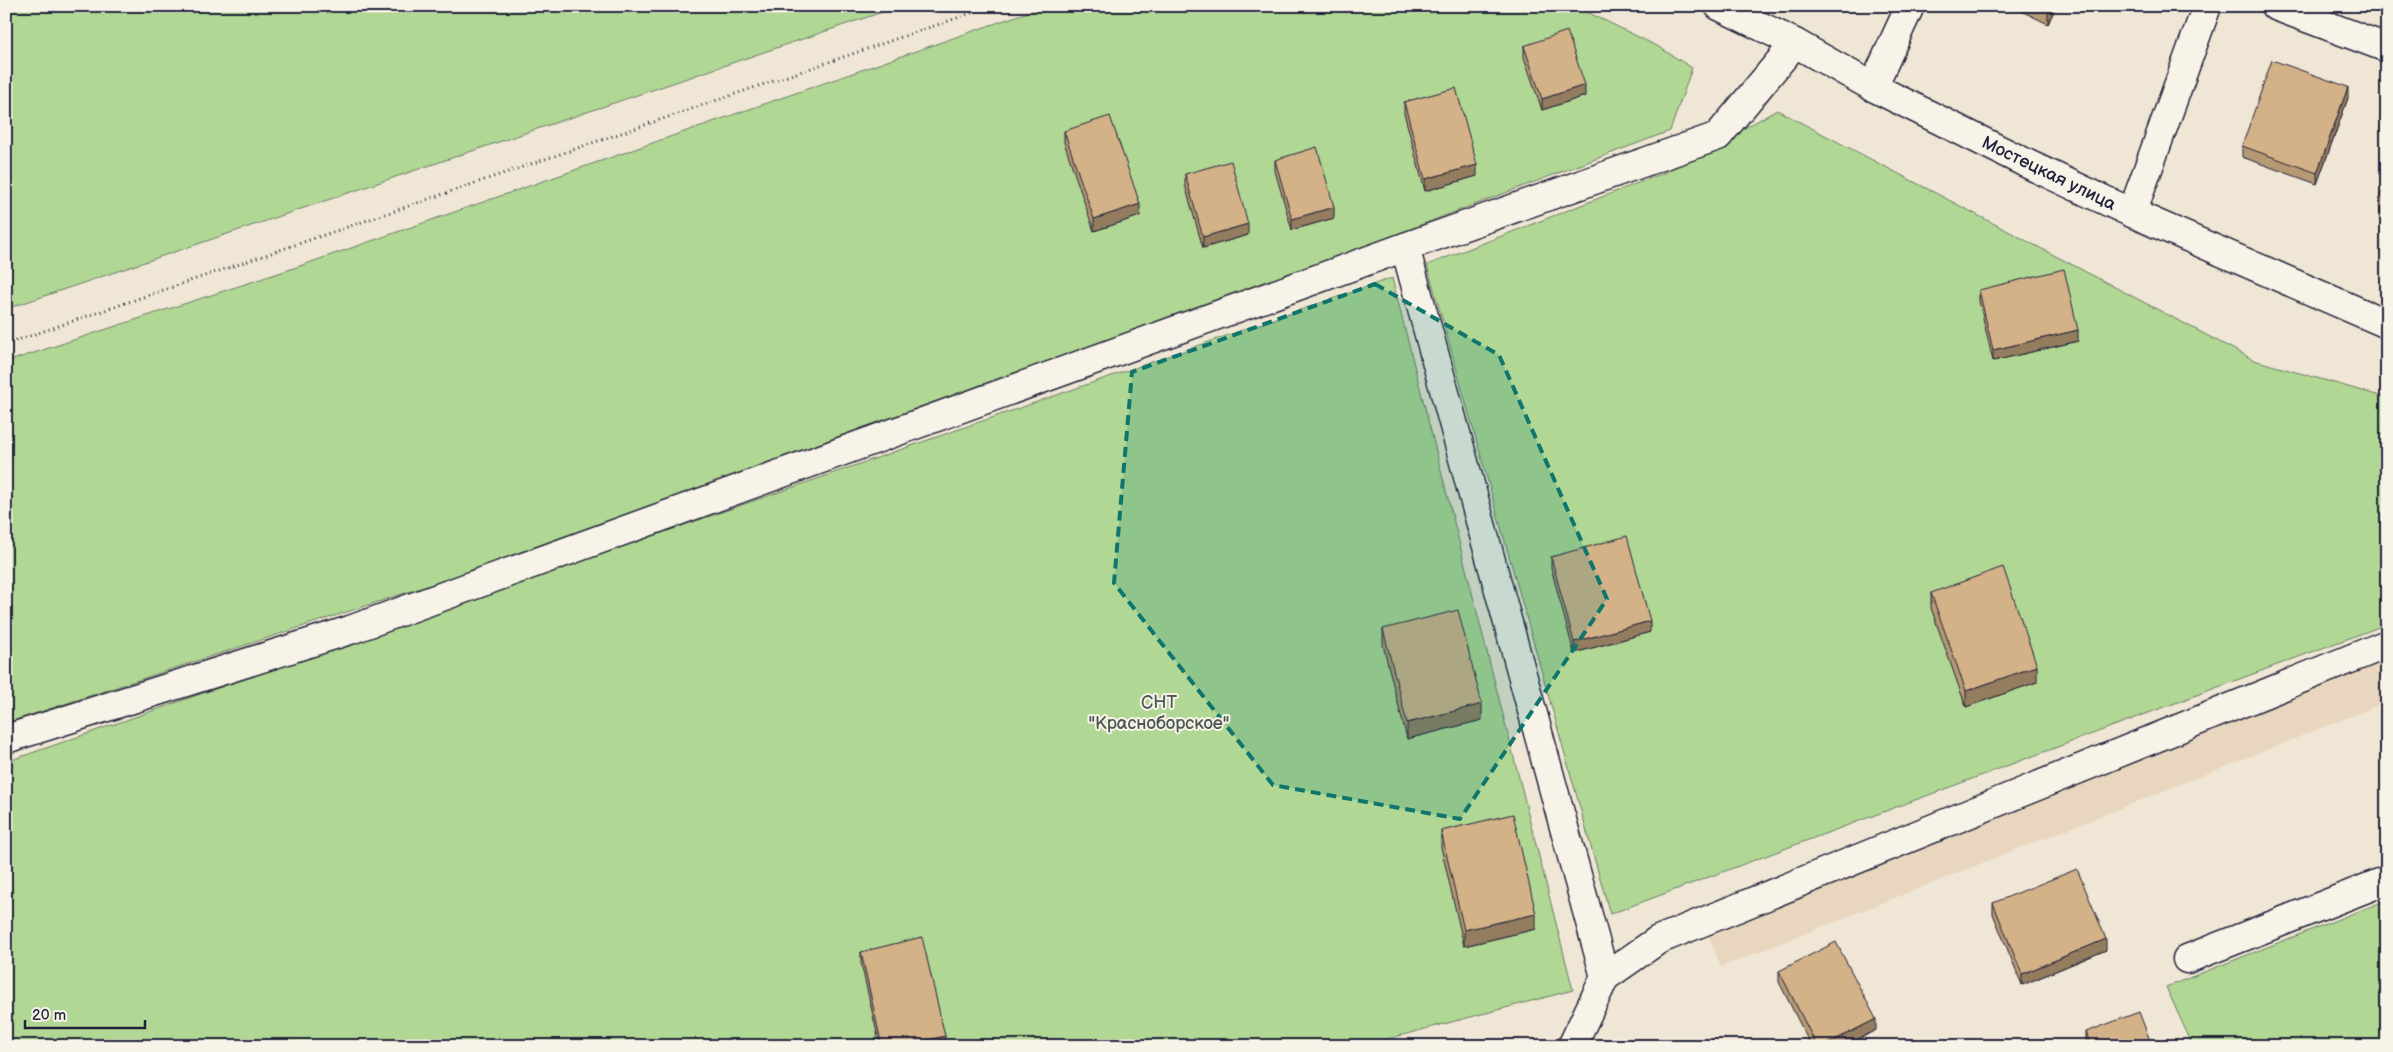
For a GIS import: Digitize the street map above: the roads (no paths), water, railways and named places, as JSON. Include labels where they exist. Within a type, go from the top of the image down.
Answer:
[{"type":"street","name":"Мостецкая улица","points":[[1719,6],[1795,43],[1873,87],[2032,166],[2132,213],[2387,324]]},
{"type":"street","points":[[1873,87],[1910,6]]},
{"type":"street","points":[[2132,213],[2207,6]]},
{"type":"street","points":[[2275,6],[2387,48]]},
{"type":"street","points":[[6,739],[350,630],[1405,247],[1718,136],[1795,43]]},
{"type":"street","points":[[1405,247],[1605,977]]},
{"type":"street","points":[[1572,1046],[1605,977],[1658,940],[2387,644]]},
{"type":"street","points":[[2187,959],[2387,880]]},
{"type":"park label","name":"СНТ \"Красноборское\"","points":[[1159,712]]}]
